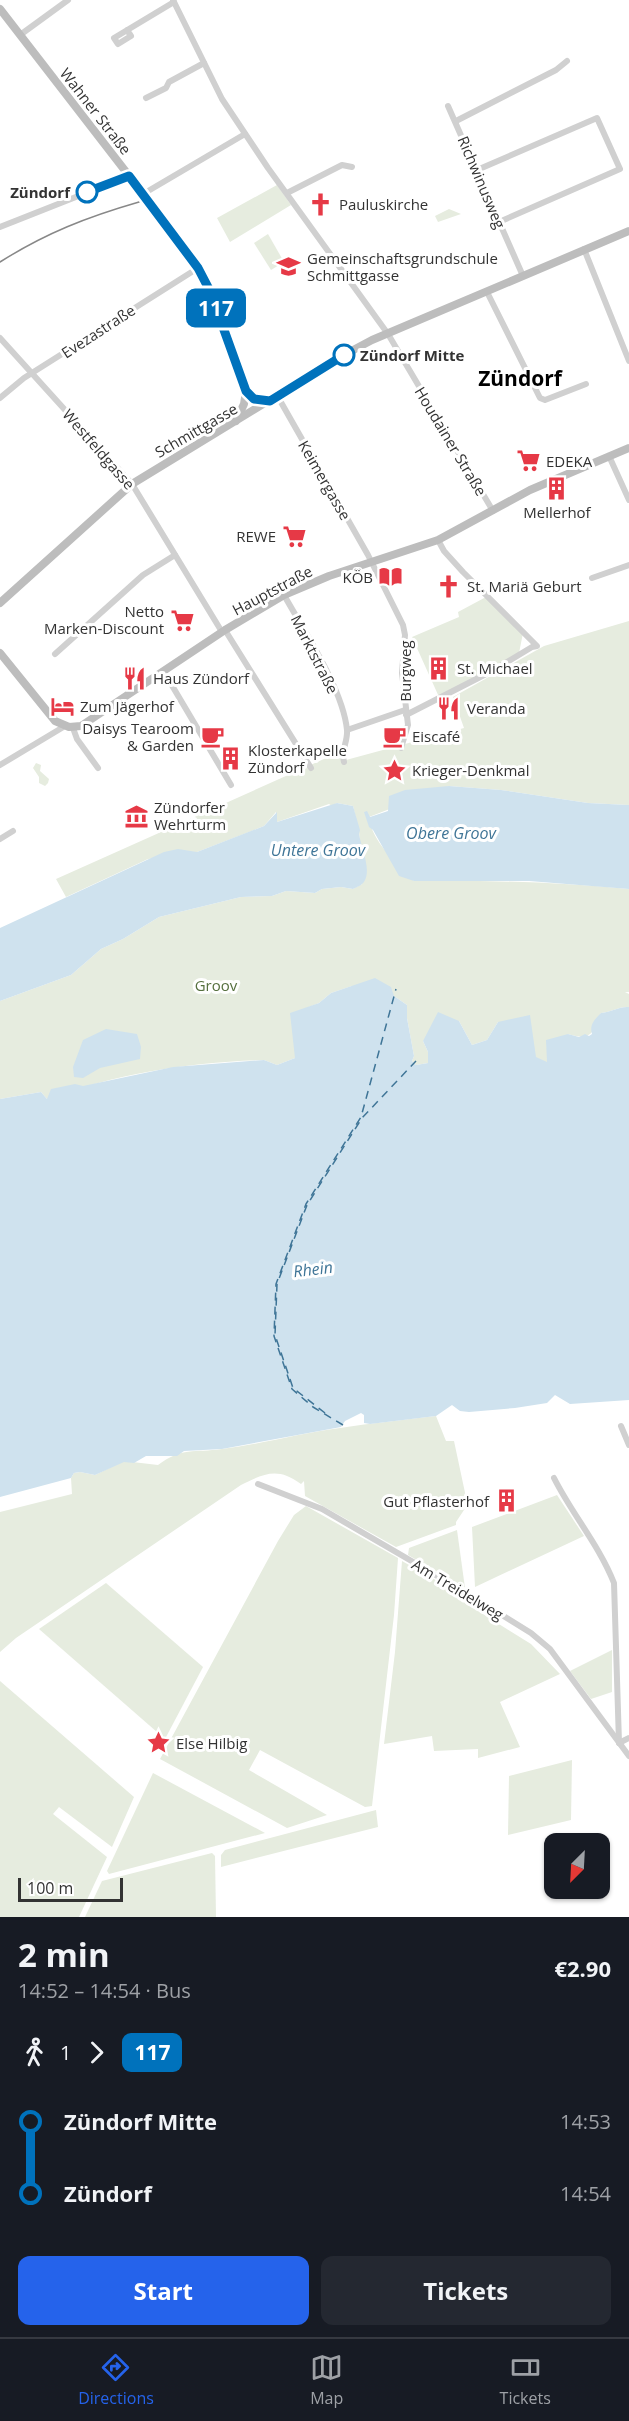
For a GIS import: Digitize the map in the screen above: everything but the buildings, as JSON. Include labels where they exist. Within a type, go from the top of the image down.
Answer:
[{"type":"main road","name":"Wahner Straße","points":[[0,9],[198,268],[210,291],[246,391]]},
{"type":"main road","name":"Schmittgasse","points":[[0,603],[132,484],[342,356],[388,334],[629,231]]},
{"type":"main road","points":[[246,391],[254,399],[274,399]]},
{"type":"main road","points":[[235,423],[244,404],[246,391]]},
{"type":"main road","name":"Hauptstraße","points":[[69,727],[88,722],[223,631],[284,595],[323,578],[438,540],[530,489],[629,448]]},
{"type":"main road","points":[[0,653],[50,716],[69,727]]},
{"type":"street","points":[[20,35],[68,0]]},
{"type":"street","points":[[127,30],[173,1]]},
{"type":"street","name":"Houdainer Straße","points":[[173,1],[222,99],[388,334],[493,511]]},
{"type":"street","name":"Richwinusweg","points":[[456,121],[556,70],[567,61]]},
{"type":"street","points":[[146,98],[166,88],[169,82],[204,63]]},
{"type":"street","name":"Richwinusweg","points":[[448,106],[523,276]]},
{"type":"street","points":[[477,170],[597,118],[620,169],[499,222]]},
{"type":"street","points":[[143,194],[245,134]]},
{"type":"street","points":[[287,193],[342,165],[352,167]]},
{"type":"street","points":[[0,227],[129,176]]},
{"type":"street","points":[[584,249],[629,361]]},
{"type":"street","name":"Evezastraße","points":[[0,398],[32,373],[198,268]]},
{"type":"street","points":[[487,292],[540,398],[545,400],[586,384]]},
{"type":"street","name":"Westfeldgasse","points":[[0,338],[132,484],[199,594],[311,768]]},
{"type":"street","name":"Keimergasse","points":[[274,399],[371,563]]},
{"type":"street","points":[[609,456],[629,500]]},
{"type":"street","points":[[344,762],[342,750],[347,730],[415,712],[537,646],[463,572],[444,551],[438,540]]},
{"type":"street","points":[[55,654],[143,575],[175,555]]},
{"type":"street","name":"Burgweg","points":[[371,563],[403,625],[405,635],[402,673],[408,725],[401,748]]},
{"type":"street","points":[[592,578],[629,565]]},
{"type":"street","name":"Marktstraße","points":[[284,595],[328,675],[347,730]]},
{"type":"street","points":[[164,672],[231,785]]},
{"type":"street","points":[[0,765],[69,727],[98,768]]},
{"type":"street","points":[[0,839],[13,831]]},
{"type":"street","points":[[621,1426],[629,1445]]},
{"type":"street","points":[[554,1478],[614,1582],[619,1743],[629,1738]]},
{"type":"street","name":"Am Treidelweg","points":[[258,1484],[322,1509],[531,1633],[550,1648],[629,1756]]},
{"type":"green space","points":[[277,185],[291,205],[230,242],[217,218]]},
{"type":"green space","points":[[449,209],[461,214],[438,222],[435,216]]},
{"type":"green space","points":[[268,234],[284,262],[271,270],[254,243]]},
{"type":"green space","points":[[486,597],[523,633],[519,653],[439,697],[412,637],[459,617],[458,612]]},
{"type":"green space","name":"Groov","points":[[629,621],[629,805],[588,803],[501,790],[449,786],[369,817],[380,844],[414,881],[522,882],[629,889],[629,992],[625,992],[629,994],[629,1007],[601,1013],[593,1031],[587,1036],[568,1034],[548,1063],[536,1058],[498,1022],[487,1040],[472,1045],[459,1021],[423,1041],[428,1052],[428,1063],[416,1065],[412,1061],[414,1056],[407,1005],[394,996],[352,986],[331,993],[319,1003],[309,1007],[295,1058],[277,1065],[264,1060],[209,1063],[126,1076],[47,1099],[41,1092],[0,1099],[0,1001],[71,975],[101,949],[123,939],[159,917],[241,897],[272,896],[286,891],[315,893],[322,889],[341,887],[353,889],[362,884],[359,831],[353,806],[329,804],[277,822],[276,812],[264,826],[197,852],[148,859],[66,897],[56,879],[344,750],[346,760],[464,728],[453,697],[544,646]]},
{"type":"green space","points":[[36,763],[41,765],[40,771],[49,779],[45,786],[39,783],[39,777],[33,768]]},
{"type":"green space","points":[[436,1416],[446,1441],[454,1441],[467,1502],[456,1525],[396,1547],[305,1496],[304,1481],[301,1484],[285,1475],[264,1475],[241,1485],[16,1638],[0,1652],[0,1512],[72,1494],[71,1478],[74,1473],[95,1475],[124,1461],[158,1465],[181,1453],[237,1447],[325,1430]]},
{"type":"green space","points":[[557,1495],[584,1536],[475,1587],[472,1527]]},
{"type":"green space","points":[[306,1506],[398,1558],[394,1615],[372,1806],[365,1807],[260,1750],[249,1770],[327,1815],[287,1828],[160,1759],[278,1541],[294,1515]]},
{"type":"green space","points":[[457,1530],[465,1588],[408,1555],[409,1548]]},
{"type":"green space","points":[[402,1561],[464,1596],[467,1604],[531,1644],[560,1674],[500,1702],[520,1747],[478,1758],[478,1749],[434,1751],[432,1736],[384,1744],[395,1652]]},
{"type":"green space","points":[[106,1583],[203,1667],[165,1739],[39,1629]]},
{"type":"green space","points":[[612,1650],[612,1692],[591,1699],[570,1671]]},
{"type":"green space","points":[[0,1681],[134,1797],[112,1847],[59,1807],[53,1814],[107,1857],[79,1917],[0,1917]]},
{"type":"green space","points":[[572,1760],[571,1820],[508,1835],[509,1776]]},
{"type":"green space","points":[[153,1773],[265,1833],[109,1874],[107,1871]]},
{"type":"green space","points":[[376,1810],[378,1827],[221,1867],[221,1855],[225,1850]]},
{"type":"green space","points":[[212,1853],[215,1856],[216,1917],[85,1917],[102,1881]]},
{"type":"water","name":"Obere Groov","points":[[449,786],[501,790],[588,803],[629,805],[629,889],[529,881],[414,881],[399,876],[373,830],[369,827],[364,812],[367,811],[370,817],[388,811],[389,796],[405,790]]},
{"type":"water","name":"Untere Groov","points":[[337,803],[353,806],[360,830],[367,875],[360,886],[353,889],[341,887],[322,889],[315,893],[286,891],[272,896],[241,897],[159,917],[123,939],[101,949],[71,975],[0,1001],[0,928],[164,852],[178,849],[197,852],[264,826],[277,812],[277,822]]},
{"type":"water","name":"Rhein","points":[[375,978],[391,987],[394,996],[407,1005],[414,1056],[412,1061],[416,1065],[428,1063],[428,1052],[423,1041],[438,1012],[459,1021],[472,1045],[487,1040],[498,1022],[530,1015],[536,1057],[547,1062],[546,1040],[568,1034],[579,1037],[585,1034],[589,1036],[592,1034],[593,1022],[601,1013],[629,1007],[629,1400],[570,1404],[555,1395],[547,1403],[469,1412],[460,1411],[452,1405],[436,1416],[370,1424],[364,1423],[364,1415],[361,1413],[345,1421],[341,1427],[222,1449],[184,1451],[177,1456],[146,1456],[134,1463],[124,1462],[95,1475],[74,1473],[71,1478],[0,1497],[0,1099],[41,1092],[47,1099],[51,1089],[75,1084],[83,1086],[173,1067],[264,1060],[277,1065],[295,1058],[290,1013],[319,1003],[331,993]]},
{"type":"water","points":[[106,1029],[137,1034],[141,1047],[140,1059],[100,1068],[83,1078],[74,1077],[73,1067],[83,1040]]},
{"type":"ferry route","points":[[343,1425],[313,1407],[292,1389],[274,1336],[276,1284],[306,1204],[361,1117],[396,989]]},
{"type":"ferry route","points":[[325,1413],[293,1388],[275,1335],[277,1284],[307,1205],[362,1118],[416,1061]]},
{"type":"tram line","points":[[0,262],[34,242],[67,227],[139,202]]},
{"type":"bus line","name":"117","points":[[87,192],[129,176],[198,268],[210,291],[246,391],[254,399],[270,401],[344,355]]},
{"type":"place","name":"Zündorf","points":[[87,192]]},
{"type":"place","name":"Pauluskirche","points":[[321,204]]},
{"type":"place","name":"Gemeinschaftsgrundschule Schmittgasse","points":[[289,267]]},
{"type":"place","name":"Zündorf Mitte","points":[[344,355]]},
{"type":"place","name":"EDEKA","points":[[528,461]]},
{"type":"place","name":"Mellerhof","points":[[557,488]]},
{"type":"place","name":"REWE","points":[[294,536]]},
{"type":"place","name":"KÖB","points":[[391,577]]},
{"type":"place","name":"St. Mariä Geburt","points":[[449,586]]},
{"type":"place","name":"Netto Marken-Discount","points":[[182,620]]},
{"type":"place","name":"St. Michael","points":[[439,668]]},
{"type":"place","name":"Haus Zündorf","points":[[135,678]]},
{"type":"place","name":"Zum Jägerhof","points":[[62,706]]},
{"type":"place","name":"Veranda","points":[[449,708]]},
{"type":"place","name":"Eiscafé","points":[[394,736]]},
{"type":"place","name":"Daisys Tearoom & Garden","points":[[212,737]]},
{"type":"place","name":"Klosterkapelle Zündorf","points":[[230,759]]},
{"type":"place","name":"Krieger-Denkmal","points":[[394,770]]},
{"type":"place","name":"Zündorfer Wehrturm","points":[[136,816]]},
{"type":"place","name":"Gut Pflasterhof","points":[[507,1501]]},
{"type":"place","name":"Else Hilbig","points":[[158,1743]]},
{"type":"district","name":"Zündorf","points":[[520,378]]}]
